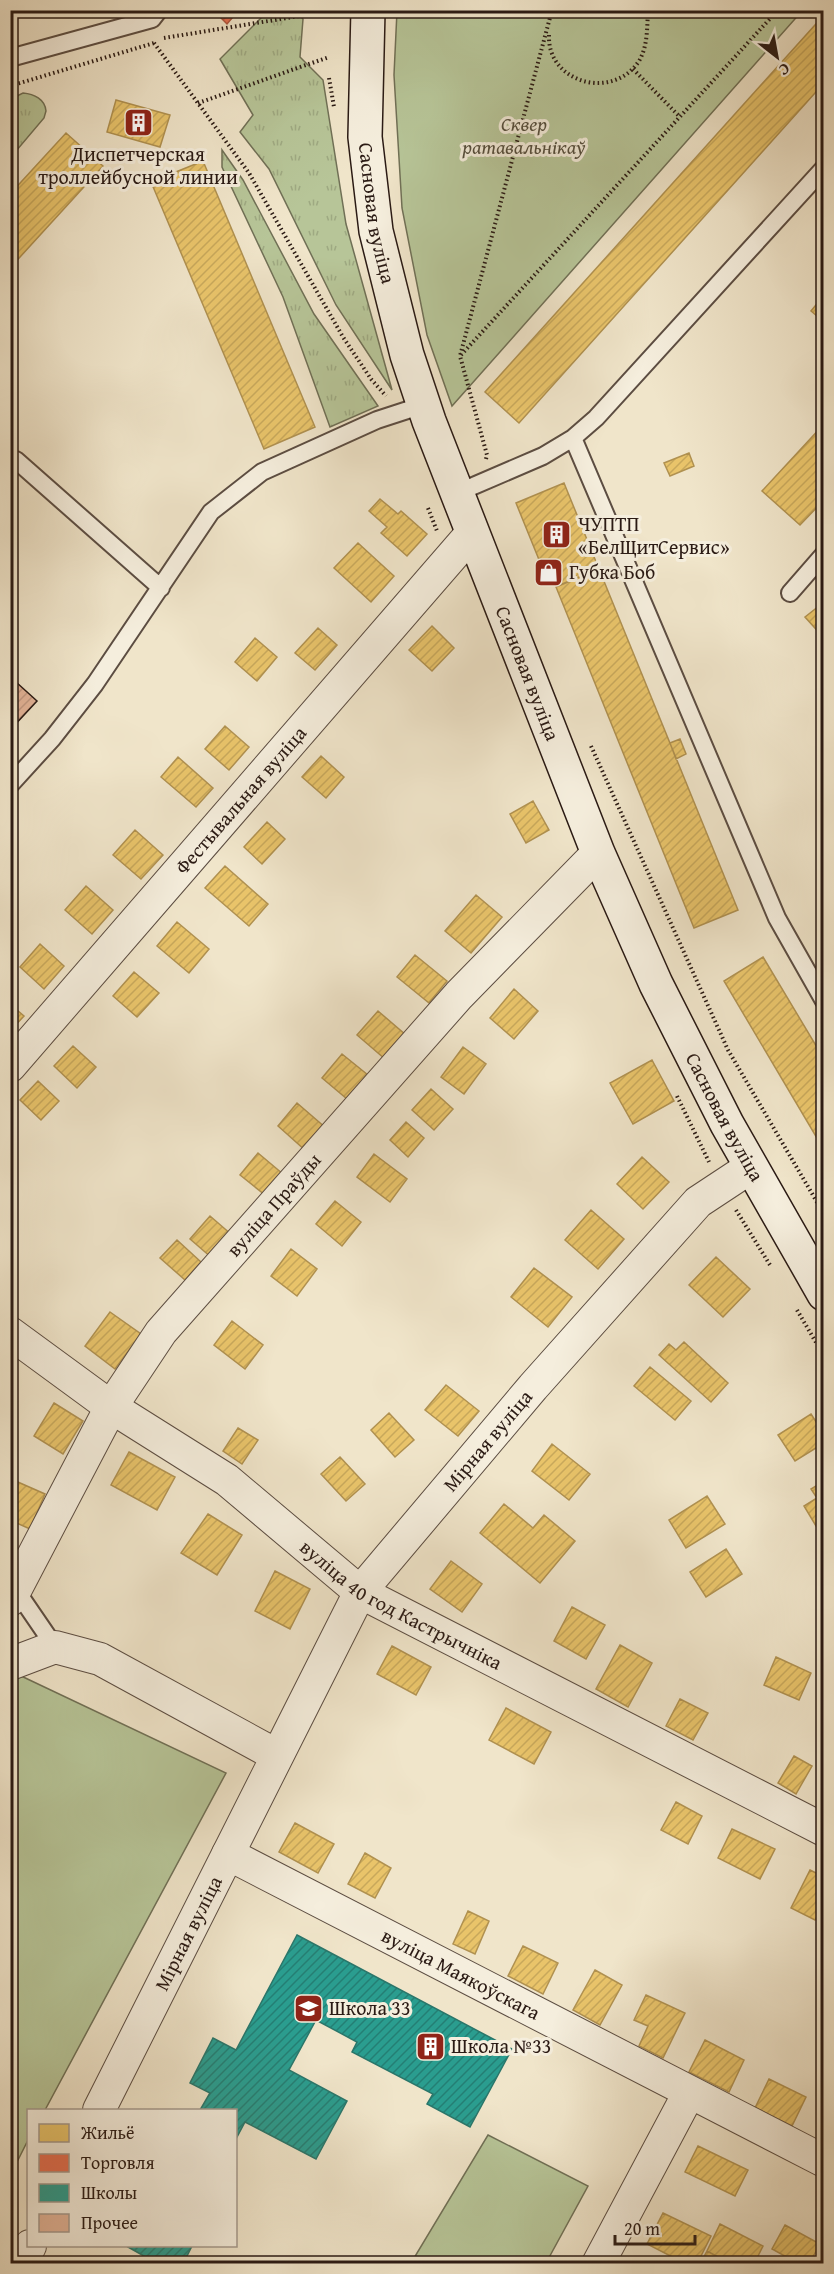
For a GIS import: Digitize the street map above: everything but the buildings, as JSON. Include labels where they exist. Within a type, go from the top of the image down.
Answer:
[{"type":"main road","name":"Сасновая вуліца","points":[[368,10],[365,137],[376,231],[407,355],[412,409],[468,488],[472,533],[598,853],[656,984],[727,1124],[812,1281]]},
{"type":"street","name":"Фестывальная вуліца","points":[[10,1066],[472,533]]},
{"type":"street","name":"вуліца Праўды","points":[[13,1595],[111,1407],[161,1332],[459,995],[598,853]]},
{"type":"street","name":"Мірная вуліца","points":[[100,2109],[360,1592],[533,1387],[698,1202],[752,1167]]},
{"type":"street","name":"вуліца 40 год Кастрычніка","points":[[10,1333],[111,1407],[226,1480],[360,1592],[824,1830]]},
{"type":"street","points":[[10,1664],[55,1647],[100,1659],[276,1755]]},
{"type":"street","name":"вуліца Маякоўскага","points":[[228,1854],[824,2161]]},
{"type":"street","points":[[598,2264],[689,2093]]},
{"type":"street","points":[[21,2264],[30,2247]]},
{"type":"lane","points":[[10,58],[152,19],[159,10]]},
{"type":"lane","points":[[468,488],[543,456],[573,438],[596,418],[824,168]]},
{"type":"lane","points":[[10,785],[52,739],[95,684],[211,512],[262,472],[377,420],[412,409]]},
{"type":"lane","points":[[573,438],[777,918],[824,1001]]},
{"type":"lane","points":[[10,466],[16,460],[161,588]]},
{"type":"lane","points":[[790,593],[824,554]]},
{"type":"lane","points":[[13,1595],[55,1647]]},
{"type":"path","points":[[552,10],[548,41],[554,58],[566,73],[589,84],[601,84],[624,76],[633,69],[644,49],[648,10]]},
{"type":"path","points":[[460,356],[778,10]]},
{"type":"path","points":[[10,86],[154,43],[160,38],[330,11]]},
{"type":"path","points":[[468,488],[487,455],[460,356],[549,28]]},
{"type":"path","points":[[154,43],[249,173],[343,337],[370,379],[412,409]]},
{"type":"path","points":[[198,103],[329,57]]},
{"type":"path","points":[[633,69],[680,117]]},
{"type":"path","points":[[588,741],[728,1050],[824,1214]]},
{"type":"path","points":[[699,1144],[776,1275]]},
{"type":"path","points":[[812,1281],[824,1356]]},
{"type":"green space","points":[[269,10],[296,11],[303,19],[300,57],[323,80],[346,224],[392,390],[336,305],[269,169],[240,132],[253,115],[220,59]]},
{"type":"green space","name":"Сквер ратавальнікаў","points":[[397,10],[802,11],[452,406],[427,335],[402,208],[394,75]]},
{"type":"green space","points":[[23,93],[38,98],[44,103],[46,111],[44,118],[11,157],[11,99]]},
{"type":"green space","points":[[222,150],[243,180],[314,314],[378,406],[330,427],[283,297],[222,167]]},
{"type":"green space","points":[[19,1675],[226,1773],[46,2109],[27,2109],[27,2142],[11,2174],[10,1690]]},
{"type":"green space","points":[[488,2135],[588,2186],[546,2263],[411,2263]]},
{"type":"place","name":"Диспетчерская троллейбусной линии","points":[[138,123]]},
{"type":"place","name":"ЧУПТП «БелЩитСервис»","points":[[557,535]]},
{"type":"place","name":"Губка Боб","points":[[548,572]]},
{"type":"place","name":"Школа 33","points":[[308,2008]]},
{"type":"place","name":"Школа №33","points":[[430,2046]]}]
